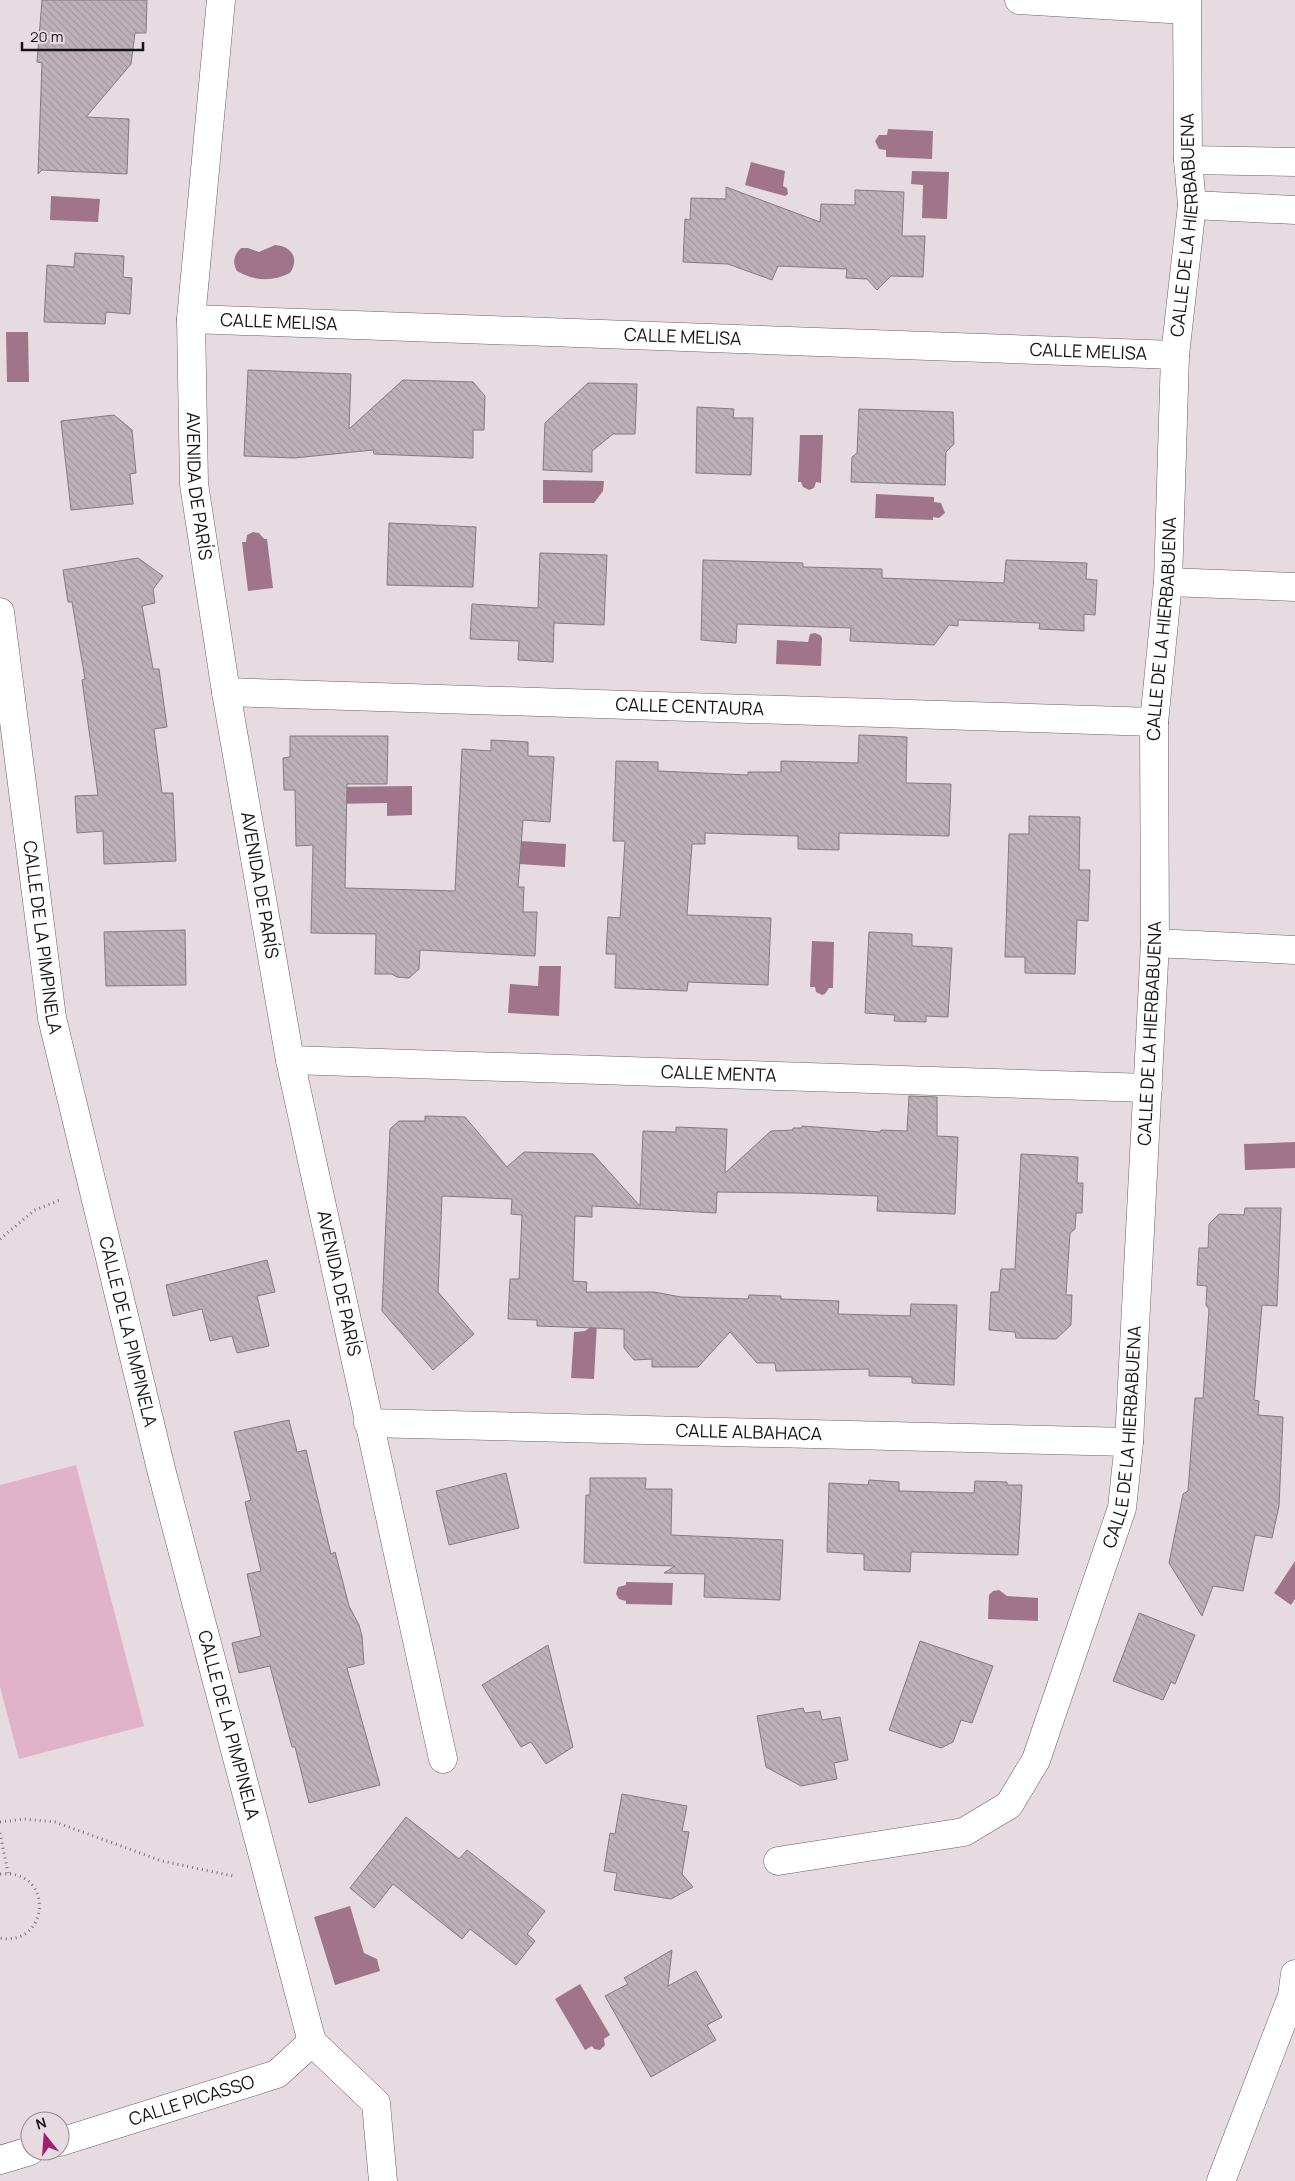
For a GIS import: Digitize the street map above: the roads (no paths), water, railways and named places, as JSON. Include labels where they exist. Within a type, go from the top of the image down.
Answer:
[{"type":"street","name":"AVENIDA DE PARÍS","points":[[221,0],[190,319],[194,484],[226,692],[290,1060],[443,1759]]},
{"type":"street","points":[[1019,0],[1186,5]]},
{"type":"street","name":"CALLE DE LA HIERBABUENA","points":[[778,1861],[964,1832],[1009,1806],[1036,1760],[1122,1508],[1129,1442],[1155,943],[1154,722],[1168,582],[1175,355],[1192,205],[1188,160],[1186,5]]},
{"type":"street","points":[[1188,160],[1295,162]]},
{"type":"street","points":[[1192,205],[1295,210]]},
{"type":"street","name":"CALLE MELISA","points":[[190,319],[1175,355]]},
{"type":"street","points":[[1168,582],[1295,587]]},
{"type":"street","name":"CALLE DE LA PIMPINELA","points":[[0,612],[52,1018],[161,1469],[312,2042]]},
{"type":"street","name":"CALLE CENTAURA","points":[[226,692],[1154,722]]},
{"type":"street","points":[[1155,943],[1295,950]]},
{"type":"street","name":"CALLE MENTA","points":[[290,1060],[1148,1088]]},
{"type":"street","name":"CALLE ALBAHACA","points":[[368,1423],[1129,1442]]},
{"type":"street","points":[[1221,2181],[1294,1989]]},
{"type":"street","points":[[312,2042],[376,2103],[383,2181]]},
{"type":"street","name":"CALLE PICASSO","points":[[70,2139],[277,2074],[312,2042]]},
{"type":"street","points":[[0,2160],[20,2154]]}]
